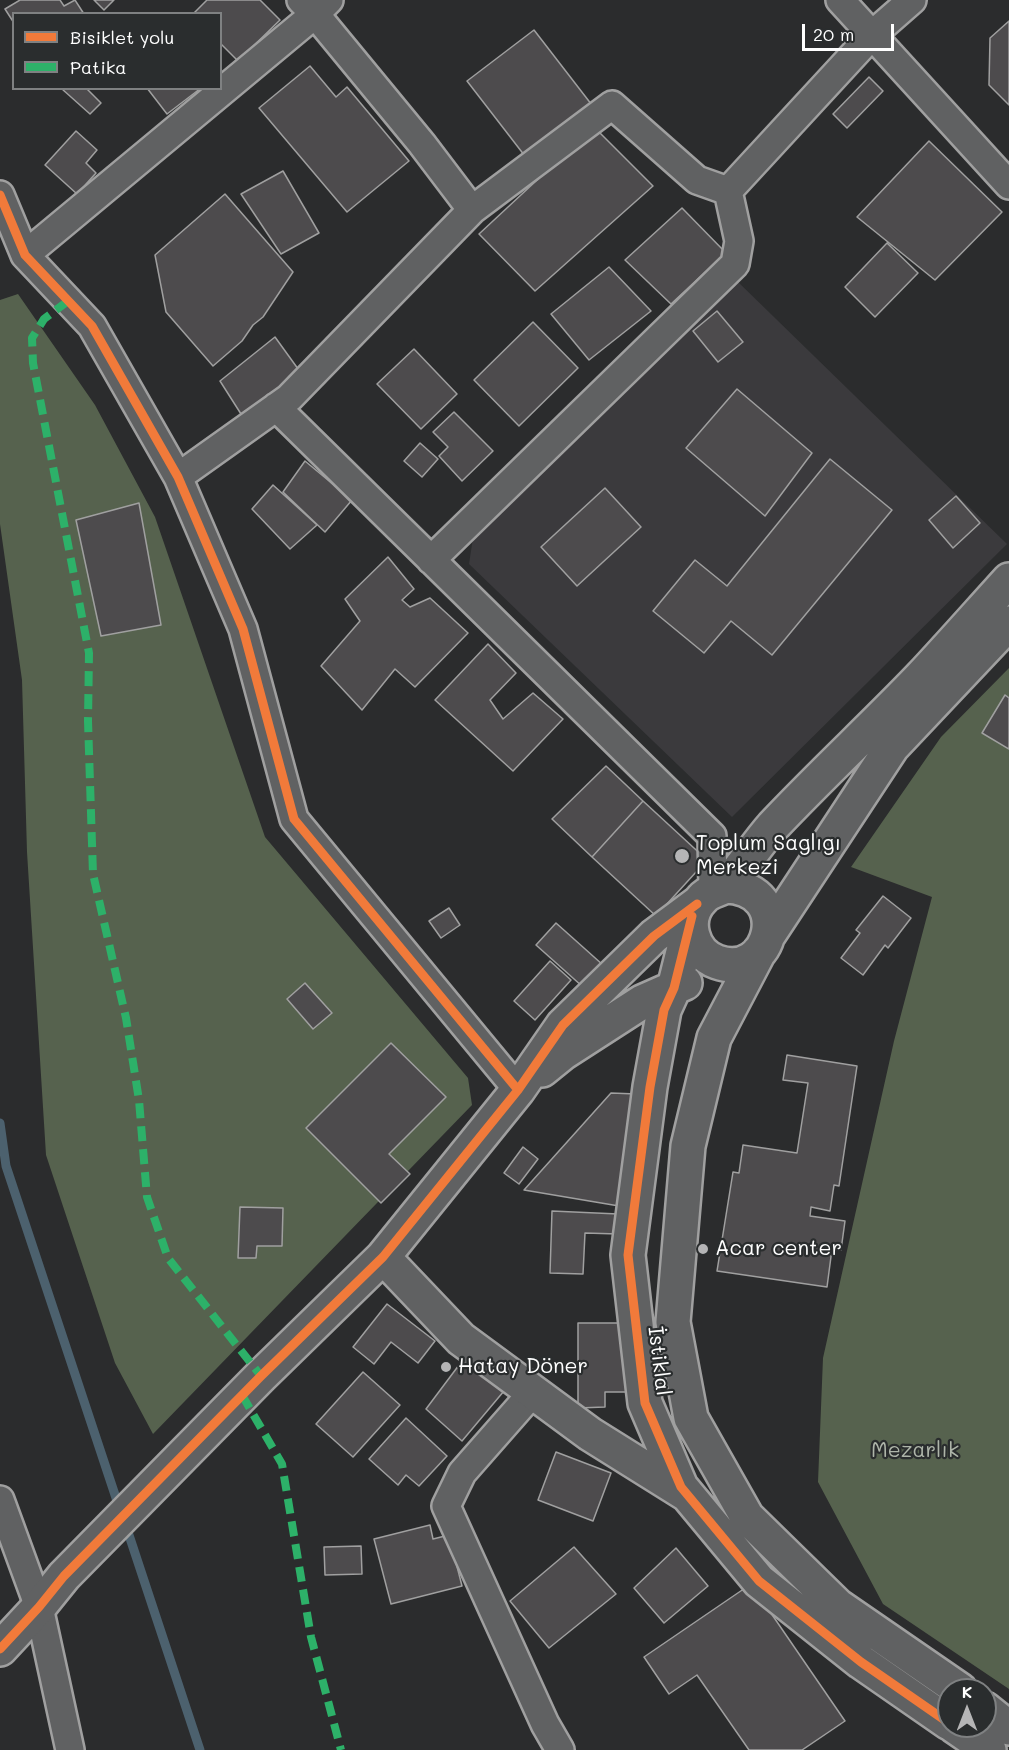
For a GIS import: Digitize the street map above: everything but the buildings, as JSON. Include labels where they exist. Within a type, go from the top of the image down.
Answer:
[{"type":"street","points":[[840,0],[1009,185]]},
{"type":"street","points":[[728,191],[872,35],[912,0]]},
{"type":"street","points":[[222,85],[315,5],[472,210]]},
{"type":"street","points":[[25,255],[216,90]]},
{"type":"street","points":[[178,477],[289,398],[472,210],[612,105],[698,180],[728,191]]},
{"type":"street","points":[[431,560],[735,264],[740,241],[728,191]]},
{"type":"street","points":[[0,195],[25,255],[92,326],[178,477],[243,629],[294,819],[518,1090]]},
{"type":"street","points":[[276,407],[712,836],[707,899]]},
{"type":"street","points":[[753,950],[717,962],[703,954],[695,944],[691,931],[707,899],[816,781],[919,679],[1009,580]]},
{"type":"street","points":[[518,1090],[563,1053],[642,1002],[753,950],[891,747],[1009,623]]},
{"type":"street","points":[[0,1649],[64,1576],[221,1416],[383,1257],[518,1090],[563,1024],[654,936],[707,899],[737,886],[750,891],[761,900],[768,912],[714,1038],[688,1146],[673,1322],[691,1418],[747,1517],[838,1606],[943,1678]]},
{"type":"street","name":"İstiklal","points":[[707,899],[664,1010],[650,1087],[628,1255],[645,1403],[681,1487],[759,1581],[861,1662],[937,1715]]},
{"type":"street","points":[[383,1257],[461,1339],[498,1368],[534,1391],[590,1434],[686,1494]]},
{"type":"street","points":[[534,1391],[462,1473],[446,1506],[545,1724],[560,1750]]},
{"type":"street","points":[[0,1500],[39,1607],[70,1750]]},
{"type":"street","points":[[997,1718],[1009,1728]]},
{"type":"street","points":[[972,1738],[989,1750]]},
{"type":"shaded area","points":[[736,280],[1007,544],[732,817],[469,564],[473,538]]},
{"type":"green space","points":[[18,294],[95,405],[155,517],[265,837],[468,1078],[472,1105],[153,1434],[115,1363],[46,1155],[27,852],[22,680],[0,524],[0,300]]},
{"type":"green space","name":"Mezarlık","points":[[1009,668],[1009,1689],[997,1681],[997,1678],[993,1678],[883,1604],[818,1482],[823,1358],[894,1041],[932,897],[851,867],[941,737]]},
{"type":"waterway","points":[[0,1123],[6,1166],[120,1510]]},
{"type":"waterway","points":[[125,1523],[200,1750]]},
{"type":"marked path","points":[[68,301],[44,319],[32,338],[33,363],[89,653],[88,721],[93,874],[126,1018],[139,1100],[147,1197],[168,1258],[261,1376]]},
{"type":"marked path","points":[[242,1395],[282,1464],[311,1637],[341,1750]]},
{"type":"cycle path","points":[[0,195],[25,255],[92,326],[178,477],[243,629],[294,819],[518,1090]]},
{"type":"cycle path","points":[[0,1649],[64,1576],[261,1376],[383,1257],[518,1090],[563,1025],[654,936],[697,904]]},
{"type":"cycle path","points":[[692,916],[674,988],[664,1010],[650,1087],[628,1255],[645,1403],[681,1487],[759,1581],[861,1662],[937,1715]]},
{"type":"place","name":"Toplum Saglıgı Merkezi","points":[[682,856]]},
{"type":"place","name":"Acar center","points":[[703,1249]]},
{"type":"place","name":"Hatay Döner","points":[[446,1367]]}]
